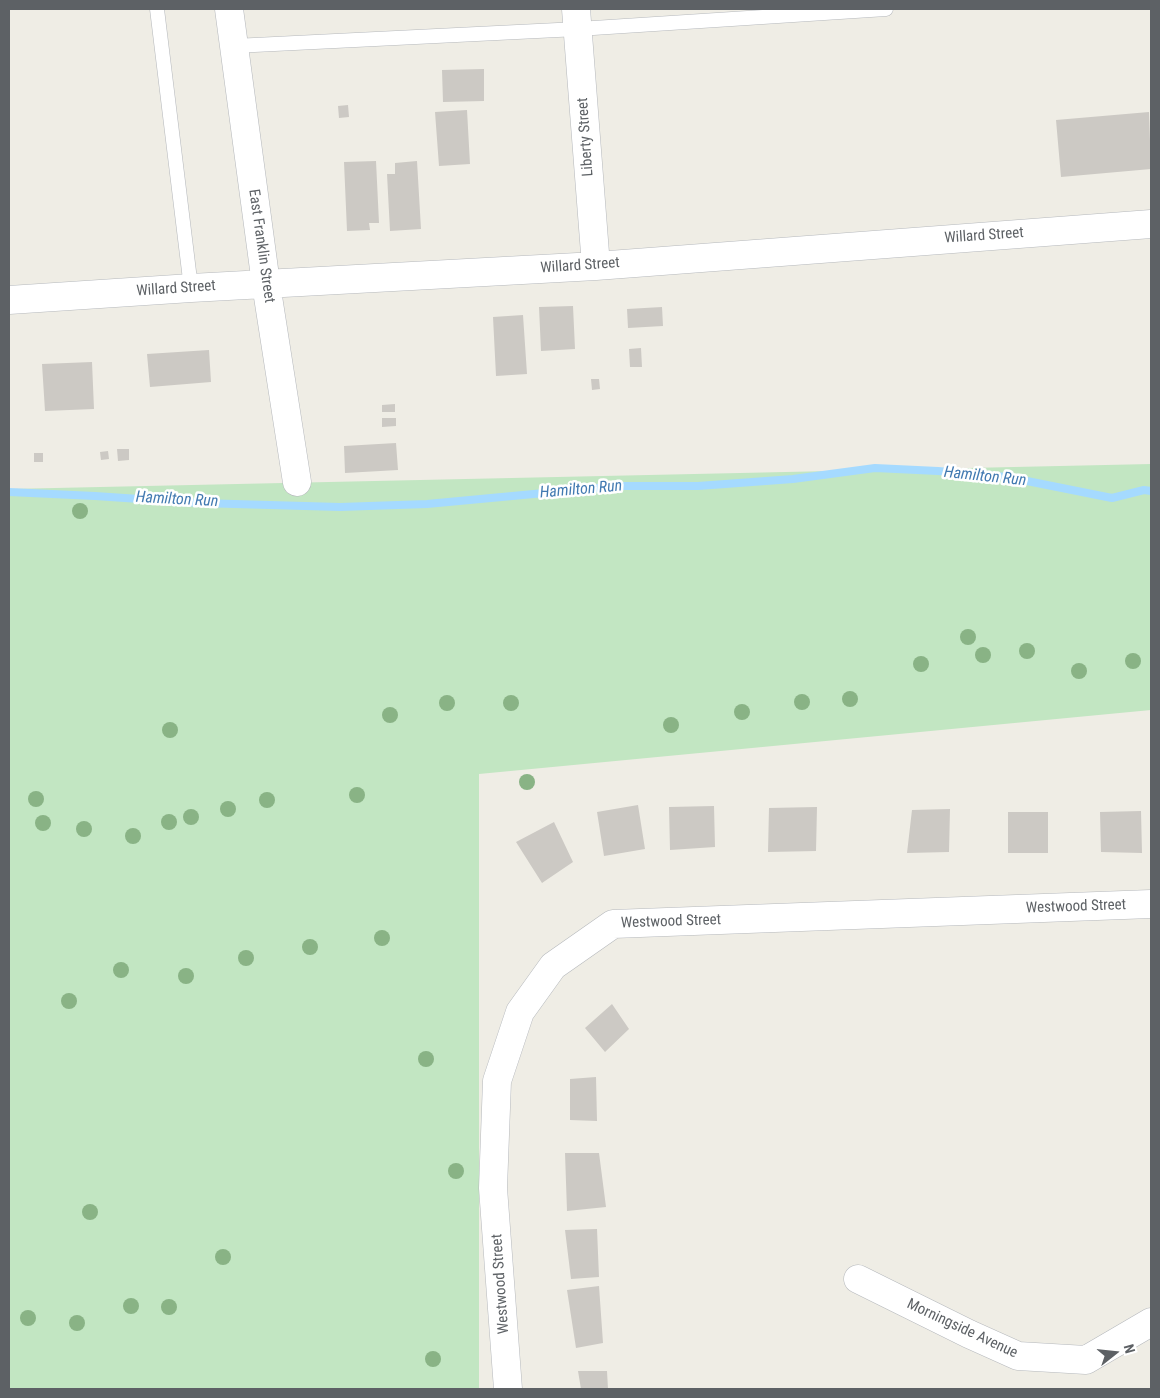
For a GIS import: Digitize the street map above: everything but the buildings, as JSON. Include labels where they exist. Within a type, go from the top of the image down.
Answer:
[{"type":"street","name":"East Franklin Street","points":[[229,9],[266,284],[297,482]]},
{"type":"street","name":"Liberty Street","points":[[577,19],[596,266]]},
{"type":"street","name":"Willard Street","points":[[9,300],[596,266],[1151,224]]},
{"type":"street","name":"Westwood Street","points":[[508,1389],[493,1188],[497,1081],[520,1012],[553,966],[613,924],[1151,904]]},
{"type":"street","name":"Morningside Avenue","points":[[858,1279],[1018,1356],[1086,1360],[1151,1322]]},
{"type":"lane","points":[[156,9],[191,288]]},
{"type":"lane","points":[[234,46],[577,19],[886,9]]},
{"type":"green space","points":[[1151,464],[1151,710],[479,774],[479,1389],[9,1389],[9,489]]},
{"type":"waterway","name":"Hamilton Run","points":[[9,492],[199,503],[340,507],[427,504],[619,486],[698,486],[793,479],[875,468],[1007,477],[1112,498],[1144,490],[1151,491]]}]
